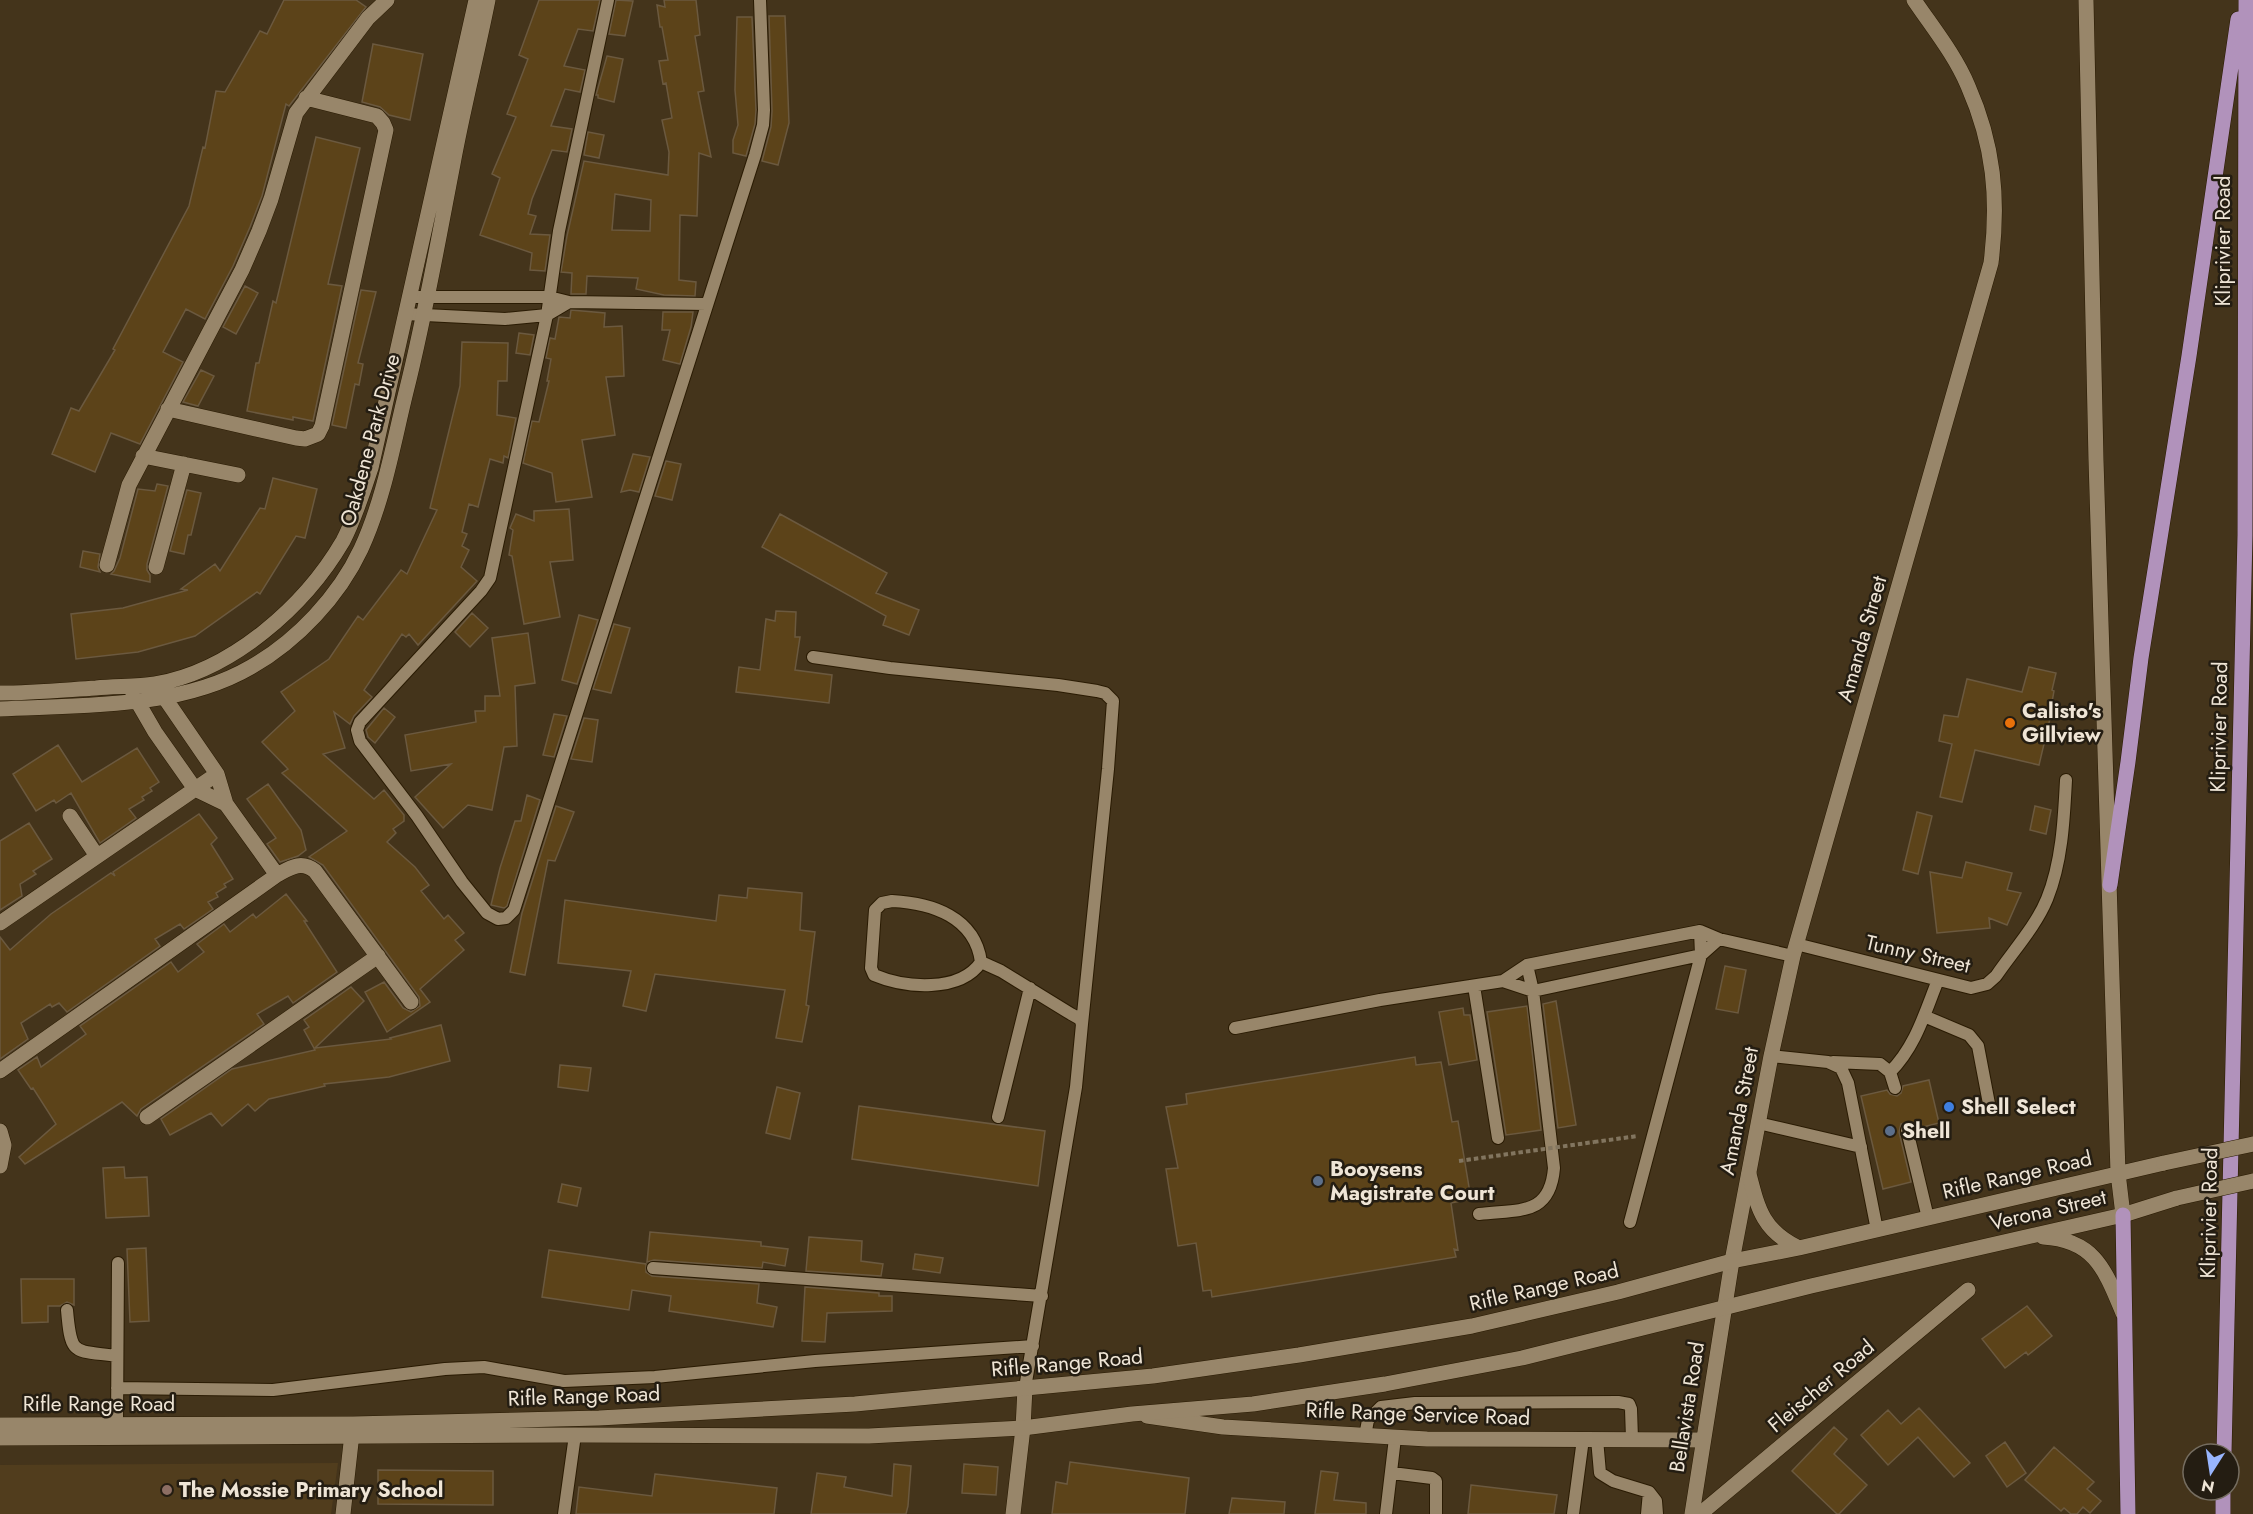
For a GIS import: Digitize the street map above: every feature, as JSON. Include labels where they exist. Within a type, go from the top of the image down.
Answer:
[{"type":"main road","points":[[2110,885],[2141,658],[2243,0]]},
{"type":"main road","name":"Kliprivier Road","points":[[2224,1442],[2245,535],[2243,0]]},
{"type":"main road","points":[[2122,1215],[2128,1514]]},
{"type":"street","points":[[107,565],[129,485],[142,456],[242,270],[271,199],[296,113],[368,18],[387,0]]},
{"type":"street","name":"Oakdene Park Drive","points":[[0,693],[155,684],[210,666],[250,642],[282,616],[334,554],[357,508],[371,468],[476,0]]},
{"type":"street","name":"Oakdene Park Drive","points":[[0,709],[165,698],[213,684],[251,667],[281,647],[313,617],[341,583],[360,550],[378,508],[425,316],[453,162],[489,0]]},
{"type":"street","name":"Amanda Street","points":[[1725,1307],[1771,1056],[1795,950],[1991,263],[1996,224],[1995,195],[1990,153],[1980,117],[1968,85],[1947,47],[1914,0]]},
{"type":"street","points":[[2086,0],[2096,460],[2118,1173],[2122,1215]]},
{"type":"street","points":[[168,409],[296,438],[305,439],[318,434],[386,130],[377,116],[306,98]]},
{"type":"street","points":[[142,456],[238,475]]},
{"type":"street","points":[[156,567],[184,464]]},
{"type":"street","points":[[155,684],[217,774],[226,804],[277,875]]},
{"type":"street","points":[[130,686],[135,701],[195,789],[226,804]]},
{"type":"street","points":[[0,923],[217,774]]},
{"type":"street","points":[[70,816],[97,856]]},
{"type":"street","points":[[0,1071],[277,875],[294,866],[302,865],[315,871],[411,1002]]},
{"type":"street","points":[[147,1117],[378,956]]},
{"type":"street","points":[[0,1131],[4,1145],[0,1166]]},
{"type":"street","name":"Verona Street","points":[[2118,1173],[2253,1144]]},
{"type":"street","points":[[1749,1173],[1759,1211],[1771,1229],[1799,1248]]},
{"type":"street","name":"Rifle Range Road","points":[[0,1438],[352,1431],[599,1418],[820,1406],[1165,1375],[1472,1326],[1618,1292],[1732,1261],[1799,1248],[2118,1173]]},
{"type":"street","name":"Verona Street","points":[[1927,1261],[2253,1181]]},
{"type":"street","points":[[2028,1236],[2068,1240],[2095,1258],[2103,1268],[2123,1312]]},
{"type":"street","name":"Rifle Range Road","points":[[0,1425],[117,1425],[575,1436],[869,1436],[1023,1428],[1132,1414],[1253,1404],[1396,1382],[1522,1358],[1725,1307],[1927,1261]]},
{"type":"street","name":"Fleischer Road","points":[[1700,1514],[1968,1290]]},
{"type":"street","name":"Bellavista Road","points":[[1692,1514],[1725,1307]]},
{"type":"street","points":[[1013,1514],[1023,1428],[1025,1388]]},
{"type":"street","name":"Rifle Range Service Road","points":[[1132,1414],[1223,1427],[1395,1438],[1704,1440]]},
{"type":"street","points":[[343,1514],[352,1431]]},
{"type":"lane","points":[[608,0],[559,231],[547,315],[490,578],[481,591],[360,722],[357,730],[360,741],[417,816],[462,882],[487,914],[501,919],[510,916],[513,910],[755,155],[763,125],[765,90],[760,0]]},
{"type":"lane","points":[[409,297],[549,297],[569,302],[706,304]]},
{"type":"lane","points":[[405,315],[505,319],[547,315],[569,302]]},
{"type":"lane","points":[[813,657],[890,668],[1058,685],[1097,691],[1110,697],[1113,701],[1076,1088],[1025,1388]]},
{"type":"lane","name":"Tunny Street","points":[[1700,931],[1719,939],[1795,950],[1971,988],[1987,984],[1996,976],[2040,914],[2048,897],[2064,836],[2066,780]]},
{"type":"lane","points":[[892,901],[917,902],[955,918],[973,938],[980,952],[981,962],[976,969],[957,980],[940,984],[921,985],[883,979],[874,975],[870,968],[875,910],[882,903],[892,901]]},
{"type":"lane","points":[[1235,1028],[1380,1000],[1503,981],[1527,965],[1700,931],[1701,955],[1630,1222]]},
{"type":"lane","points":[[1503,981],[1533,991],[1701,955],[1719,939]]},
{"type":"lane","points":[[981,962],[1030,988],[1080,1019],[1082,1024]]},
{"type":"lane","points":[[1479,1214],[1533,1207],[1546,1198],[1552,1185],[1554,1168],[1533,991],[1527,965]]},
{"type":"lane","points":[[1890,1072],[1903,1059],[1912,1045],[1938,980]]},
{"type":"lane","points":[[1474,986],[1498,1138]]},
{"type":"lane","points":[[998,1117],[1030,988]]},
{"type":"lane","points":[[1924,1016],[1969,1035],[1974,1040],[1978,1046],[1990,1109]]},
{"type":"lane","points":[[1771,1056],[1828,1062],[1880,1064],[1890,1072],[1895,1088]]},
{"type":"lane","points":[[1828,1062],[1840,1068],[1848,1083],[1877,1230]]},
{"type":"lane","points":[[1758,1123],[1861,1147]]},
{"type":"lane","points":[[1907,1131],[1928,1218]]},
{"type":"lane","points":[[117,1425],[118,1263]]},
{"type":"lane","points":[[653,1268],[1042,1296]]},
{"type":"lane","points":[[67,1310],[70,1341],[75,1348],[84,1352],[117,1356]]},
{"type":"lane","points":[[117,1388],[273,1390],[484,1367],[564,1381],[654,1377],[815,1361],[1033,1346]]},
{"type":"lane","points":[[1365,1436],[1368,1420],[1381,1407],[1415,1403],[1618,1402],[1629,1404],[1631,1409],[1632,1439]]},
{"type":"lane","points":[[564,1514],[575,1436]]},
{"type":"lane","points":[[1386,1514],[1395,1438]]},
{"type":"lane","points":[[1590,1439],[1600,1473],[1613,1481],[1649,1492],[1656,1501],[1658,1514]]},
{"type":"lane","points":[[1573,1514],[1590,1439]]},
{"type":"lane","points":[[1392,1473],[1432,1478],[1436,1481],[1436,1514]]},
{"type":"lane","points":[[1647,1514],[1649,1492]]},
{"type":"path","points":[[1460,1161],[1654,1134]]},
{"type":"shaded area","name":"The Mossie Primary School","points":[[338,1463],[331,1514],[0,1514],[0,1465]]},
{"type":"building","points":[[284,0],[356,0],[366,7],[289,106],[286,104],[262,196],[250,227],[233,266],[205,319],[186,309],[163,352],[183,362],[140,444],[111,433],[95,472],[52,454],[71,408],[79,411],[115,350],[113,349],[189,206],[203,147],[205,148],[216,91],[225,92],[260,31],[267,34]]},
{"type":"building","points":[[539,0],[600,0],[593,31],[578,29],[564,66],[585,70],[580,92],[565,89],[551,126],[572,129],[567,152],[552,150],[528,214],[536,216],[530,234],[550,235],[545,271],[530,270],[532,253],[480,235],[500,178],[492,174],[516,117],[507,114],[528,59],[519,55]]},
{"type":"building","points":[[616,0],[633,1],[625,36],[609,34]]},
{"type":"building","points":[[664,0],[696,0],[700,35],[695,36],[704,91],[698,92],[711,157],[699,153],[697,216],[680,215],[679,280],[696,282],[695,296],[664,295],[636,289],[638,278],[587,276],[586,294],[571,294],[572,273],[561,272],[584,161],[668,175],[669,152],[662,120],[672,118],[666,83],[663,84],[659,61],[668,60],[657,5],[665,7]],"holes":[[[615,194],[651,200],[650,231],[612,230]]]},
{"type":"building","points":[[769,16],[785,16],[789,123],[778,165],[762,161],[771,127],[772,111]]},
{"type":"building","points":[[737,17],[752,17],[756,110],[755,124],[746,156],[733,153],[733,140],[738,125],[735,90]]},
{"type":"building","points":[[373,44],[423,54],[410,120],[389,115],[380,107],[362,102]]},
{"type":"building","points":[[607,56],[623,59],[614,102],[598,98],[596,95]]},
{"type":"building","points":[[588,132],[604,135],[599,158],[584,155]]},
{"type":"building","points":[[316,137],[360,148],[328,284],[342,286],[313,421],[293,417],[293,420],[247,411],[256,363],[259,363],[273,301],[276,303]]},
{"type":"building","points":[[245,286],[258,293],[236,334],[223,327]]},
{"type":"building","points":[[361,290],[376,292],[358,363],[363,364],[359,385],[355,384],[346,428],[332,425]]},
{"type":"building","points":[[571,310],[605,313],[604,327],[622,326],[624,376],[606,377],[615,435],[582,440],[592,497],[556,502],[552,473],[523,463],[532,421],[539,422],[549,381],[547,381],[551,359],[546,358],[550,338],[555,339],[559,317],[570,318]]},
{"type":"building","points":[[663,312],[693,312],[680,364],[663,360],[670,330],[662,330]]},
{"type":"building","points":[[519,333],[534,335],[530,355],[516,353]]},
{"type":"building","points":[[462,342],[508,343],[507,381],[498,381],[497,415],[516,418],[508,458],[504,456],[503,463],[490,459],[478,507],[469,504],[462,532],[467,534],[462,546],[469,550],[461,567],[477,581],[418,645],[409,634],[406,637],[402,634],[364,690],[372,697],[354,716],[350,724],[334,712],[345,748],[323,754],[374,799],[384,790],[404,815],[404,821],[393,829],[396,833],[387,842],[415,867],[429,885],[421,891],[444,919],[448,915],[464,933],[455,940],[464,950],[420,989],[430,1002],[387,1032],[365,992],[384,982],[403,1008],[411,1012],[420,1006],[419,997],[323,865],[309,857],[347,831],[282,773],[288,769],[262,742],[295,711],[281,692],[329,659],[358,616],[363,620],[401,570],[407,574],[437,510],[430,508],[460,386]]},
{"type":"building","points":[[201,370],[214,376],[198,406],[183,402]]},
{"type":"building","points":[[633,454],[650,457],[639,492],[630,490],[621,492]]},
{"type":"building","points":[[666,461],[681,464],[672,500],[655,496]]},
{"type":"building","points":[[273,478],[317,489],[305,538],[296,536],[260,594],[257,592],[195,636],[138,652],[76,659],[71,614],[123,608],[188,590],[181,589],[215,564],[220,571],[260,508],[265,509]]},
{"type":"building","points":[[157,484],[168,486],[147,564],[150,582],[111,574],[120,558],[138,489],[155,491]]},
{"type":"building","points":[[187,490],[201,493],[184,554],[170,551]]},
{"type":"building","points":[[569,509],[573,560],[550,562],[560,617],[524,624],[512,556],[509,555],[513,530],[510,528],[516,514],[534,521],[534,511]]},
{"type":"building","points":[[780,514],[887,573],[876,593],[919,610],[909,635],[883,625],[886,616],[762,547]]},
{"type":"building","points":[[83,551],[100,554],[98,567],[100,572],[80,567]]},
{"type":"building","points":[[776,611],[796,612],[795,637],[800,637],[795,670],[832,675],[829,703],[736,692],[739,667],[760,670],[766,619],[775,621]]},
{"type":"building","points":[[472,613],[488,628],[470,647],[455,632]]},
{"type":"building","points":[[579,615],[598,620],[577,684],[562,680]]},
{"type":"building","points":[[614,624],[630,628],[611,693],[593,689]]},
{"type":"building","points":[[528,633],[535,683],[515,686],[517,746],[504,747],[492,810],[468,805],[443,828],[415,797],[451,764],[411,771],[405,735],[476,722],[475,711],[485,711],[485,696],[500,696],[492,638]]},
{"type":"building","points":[[2029,667],[2056,673],[2052,690],[2054,691],[2052,702],[2054,702],[2039,765],[1975,750],[1962,802],[1940,797],[1952,744],[1939,741],[1944,715],[1958,717],[1967,679],[2022,692]]},
{"type":"building","points":[[384,708],[395,717],[375,743],[368,737],[366,730]]},
{"type":"building","points":[[554,714],[567,716],[554,757],[543,755]]},
{"type":"building","points":[[584,718],[598,720],[592,762],[571,759]]},
{"type":"building","points":[[58,745],[82,782],[137,748],[159,782],[150,788],[152,791],[142,797],[144,800],[129,809],[136,818],[100,843],[71,793],[56,803],[54,800],[36,811],[13,774]]},
{"type":"building","points":[[268,784],[301,830],[306,850],[298,856],[280,862],[267,844],[276,838],[247,799]]},
{"type":"building","points":[[527,795],[540,800],[507,906],[504,908],[491,905],[515,821],[521,821]]},
{"type":"building","points":[[556,806],[574,812],[555,861],[548,860],[525,975],[510,972],[522,913]]},
{"type":"building","points":[[2035,806],[2051,810],[2046,834],[2030,830]]},
{"type":"building","points":[[1917,812],[1932,816],[1918,874],[1903,870]]},
{"type":"building","points":[[199,814],[217,838],[211,844],[233,879],[224,884],[226,887],[216,893],[218,897],[208,902],[213,909],[184,929],[180,924],[155,939],[160,946],[67,1012],[59,1003],[52,1007],[50,1004],[21,1023],[28,1039],[0,1059],[0,937],[10,950],[51,914],[111,873],[115,876],[113,872]]},
{"type":"building","points":[[29,823],[52,859],[33,871],[36,874],[20,884],[22,896],[0,910],[0,841]]},
{"type":"building","points":[[1966,862],[2012,873],[2007,890],[2021,893],[2007,925],[1989,918],[1990,928],[1937,933],[1930,872],[1962,878]]},
{"type":"building","points":[[748,888],[802,893],[800,930],[815,932],[806,1005],[809,1006],[802,1042],[776,1038],[785,990],[655,974],[646,1011],[623,1006],[631,971],[558,963],[565,900],[716,921],[719,895],[747,898]]},
{"type":"building","points":[[286,894],[307,921],[304,921],[337,972],[293,1003],[288,996],[257,1014],[264,1024],[141,1109],[137,1116],[122,1102],[25,1164],[19,1157],[56,1124],[33,1088],[31,1089],[18,1070],[37,1057],[41,1067],[86,1034],[80,1026],[171,962],[178,972],[204,952],[197,944],[224,924],[230,932],[253,914],[256,918]]},
{"type":"building","points":[[1725,966],[1746,970],[1738,1013],[1716,1009]]},
{"type":"building","points":[[351,987],[364,1001],[315,1048],[391,1039],[441,1025],[450,1061],[389,1077],[324,1084],[325,1086],[269,1099],[255,1111],[248,1104],[222,1126],[211,1113],[170,1135],[161,1119],[232,1069],[315,1050],[304,1030],[309,1027],[304,1020]]},
{"type":"building","points":[[1556,1001],[1576,1125],[1558,1128],[1543,1004]]},
{"type":"building","points":[[1527,1006],[1541,1130],[1506,1135],[1487,1012]]},
{"type":"building","points":[[1463,1008],[1464,1015],[1470,1015],[1477,1060],[1449,1065],[1439,1012]]},
{"type":"building","name":"Booysens Magistrate Court","points":[[1415,1057],[1416,1065],[1441,1062],[1452,1122],[1458,1121],[1471,1199],[1451,1203],[1458,1250],[1454,1249],[1456,1257],[1212,1297],[1211,1290],[1203,1291],[1196,1243],[1178,1246],[1166,1169],[1178,1168],[1166,1107],[1187,1104],[1186,1094]]},
{"type":"building","points":[[560,1065],[591,1068],[588,1091],[558,1087]]},
{"type":"building","points":[[1929,1080],[1939,1123],[1915,1129],[1910,1122],[1901,1124],[1899,1132],[1911,1182],[1883,1189],[1861,1096],[1887,1090],[1890,1094],[1897,1096],[1901,1093],[1903,1086]]},
{"type":"building","points":[[777,1087],[800,1093],[790,1139],[766,1133]]},
{"type":"building","points":[[859,1106],[1045,1131],[1038,1186],[852,1159]]},
{"type":"building","points":[[124,1167],[125,1178],[147,1177],[149,1216],[106,1218],[103,1168]]},
{"type":"building","points":[[562,1184],[581,1188],[577,1206],[558,1202]]},
{"type":"building","points":[[650,1232],[761,1242],[761,1246],[788,1249],[785,1266],[763,1262],[762,1268],[654,1260],[647,1262]]},
{"type":"building","points":[[809,1237],[862,1241],[861,1261],[883,1264],[881,1276],[806,1271]]},
{"type":"building","points":[[146,1248],[149,1321],[130,1322],[127,1249]]},
{"type":"building","points":[[549,1250],[646,1264],[646,1272],[652,1276],[759,1284],[757,1303],[777,1307],[773,1327],[669,1311],[671,1296],[632,1290],[629,1310],[542,1297]]},
{"type":"building","points":[[915,1254],[943,1258],[940,1273],[913,1269]]},
{"type":"building","points":[[21,1279],[74,1279],[74,1305],[67,1302],[60,1306],[48,1306],[48,1322],[22,1323]]},
{"type":"building","points":[[805,1287],[892,1296],[892,1311],[827,1313],[825,1342],[802,1341]]},
{"type":"building","points":[[2027,1306],[2052,1336],[2028,1355],[2026,1352],[2005,1368],[1982,1339]]},
{"type":"building","points":[[1919,1408],[1970,1463],[1954,1477],[1918,1437],[1888,1465],[1861,1435],[1888,1410],[1901,1424]]},
{"type":"building","points":[[1834,1427],[1847,1439],[1834,1454],[1867,1485],[1839,1514],[1792,1471]]},
{"type":"building","points":[[2005,1442],[2026,1473],[2007,1487],[1986,1456]]},
{"type":"building","points":[[2054,1447],[2094,1482],[2087,1489],[2101,1501],[2090,1513],[2083,1507],[2077,1514],[2071,1514],[2064,1508],[2061,1511],[2025,1480]]},
{"type":"building","points":[[1070,1462],[1189,1478],[1185,1514],[1052,1514],[1056,1482],[1067,1484]]},
{"type":"building","points":[[894,1464],[911,1466],[906,1514],[811,1514],[817,1473],[846,1477],[844,1487],[892,1496]]},
{"type":"building","points":[[964,1464],[998,1467],[996,1495],[962,1493]]},
{"type":"building","points":[[378,1470],[493,1471],[493,1505],[378,1504]]},
{"type":"building","points":[[1321,1471],[1338,1473],[1334,1500],[1366,1503],[1366,1514],[1315,1514]]},
{"type":"building","points":[[655,1474],[777,1488],[774,1514],[576,1514],[579,1487],[652,1496]]},
{"type":"building","points":[[1471,1485],[1557,1495],[1554,1514],[1468,1514]]},
{"type":"building","points":[[1232,1498],[1285,1502],[1284,1514],[1229,1514]]},
{"type":"place","name":"Calisto's Gillview","points":[[2010,723]]},
{"type":"place","name":"Shell Select","points":[[1949,1107]]},
{"type":"place","name":"Shell","points":[[1890,1131]]},
{"type":"place","name":"Booysens Magistrate Court","points":[[1318,1181]]},
{"type":"place","name":"The Mossie Primary School","points":[[167,1490]]}]
